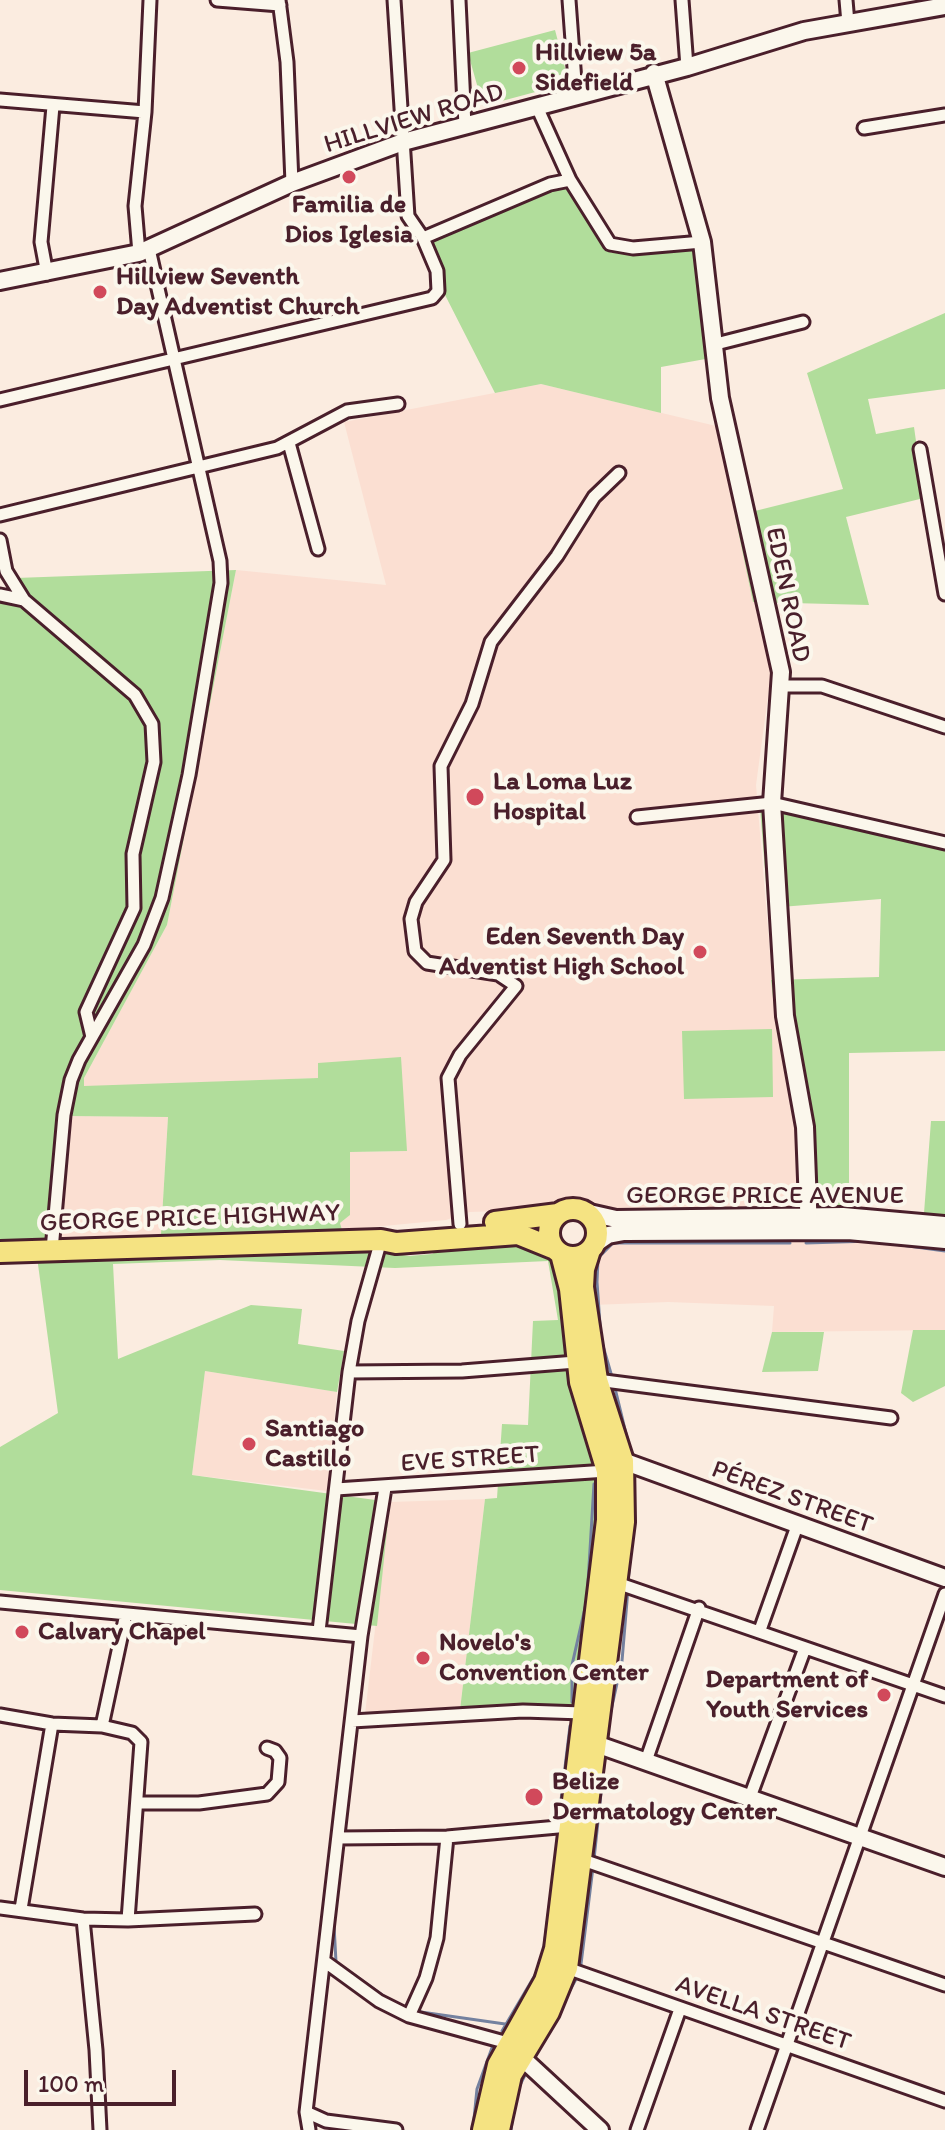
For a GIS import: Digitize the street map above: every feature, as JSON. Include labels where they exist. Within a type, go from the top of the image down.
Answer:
[{"type":"highway","points":[[483,2130],[491,2083],[514,2049],[549,2012],[567,1968],[583,1860],[625,1503],[597,1380],[582,1279],[592,1247],[595,1223],[585,1212],[571,1209],[558,1214],[549,1227],[570,1289],[576,1362],[615,1466],[550,1967],[514,2049],[499,2130]]},
{"type":"highway","name":"GEORGE PRICE HIGHWAY","points":[[381,1240],[395,1233],[558,1214]]},
{"type":"highway","name":"GEORGE PRICE HIGHWAY","points":[[0,1252],[381,1240],[396,1243],[518,1234],[558,1251]]},
{"type":"highway","points":[[558,1251],[573,1257],[592,1247]]},
{"type":"street","points":[[52,1250],[67,1097],[79,1060],[154,925],[189,775],[221,583],[220,561],[175,357],[144,251],[135,206],[145,112],[150,0]]},
{"type":"street","points":[[217,0],[280,2],[287,62],[292,183]]},
{"type":"street","points":[[0,400],[175,357],[425,303],[438,291],[440,283],[423,238],[408,216],[394,0]]},
{"type":"street","points":[[459,0],[465,126]]},
{"type":"street","points":[[569,0],[576,95]]},
{"type":"street","points":[[682,0],[687,67]]},
{"type":"street","points":[[846,0],[848,23]]},
{"type":"street","name":"HILLVIEW ROAD","points":[[0,281],[47,274],[144,251],[292,183],[403,142],[654,73],[687,67],[804,31],[945,6]]},
{"type":"street","name":"EDEN ROAD","points":[[654,73],[702,242],[712,345],[735,472],[771,616],[781,686],[772,803],[781,977],[805,1127],[808,1224]]},
{"type":"street","points":[[0,100],[145,112]]},
{"type":"street","points":[[47,274],[41,242],[53,106]]},
{"type":"street","points":[[537,107],[570,180],[604,237],[619,248],[702,242]]},
{"type":"street","points":[[864,128],[945,115]]},
{"type":"street","points":[[423,238],[550,184],[570,180]]},
{"type":"street","points":[[712,345],[803,322]]},
{"type":"street","points":[[0,515],[289,443],[347,411],[398,404]]},
{"type":"street","points":[[289,443],[318,549]]},
{"type":"street","points":[[920,449],[945,594]]},
{"type":"street","points":[[460,1224],[448,1078],[460,1055],[516,986],[498,974],[427,963],[415,951],[411,919],[416,902],[444,860],[441,766],[472,704],[491,642],[557,556],[594,497],[619,473]]},
{"type":"street","points":[[0,540],[3,575],[24,600],[135,695],[152,724],[155,743],[149,789],[133,854],[134,908],[86,1012],[92,1037]]},
{"type":"street","points":[[0,595],[24,600]]},
{"type":"street","points":[[781,686],[822,686],[945,727]]},
{"type":"street","points":[[637,817],[772,803],[945,843]]},
{"type":"street","name":"GEORGE PRICE AVENUE","points":[[585,1212],[624,1219],[808,1224],[945,1240]]},
{"type":"street","name":"GEORGE PRICE AVENUE","points":[[592,1247],[608,1235],[624,1232],[889,1218],[945,1225]]},
{"type":"street","points":[[319,1631],[349,1372],[358,1321],[381,1240]]},
{"type":"street","points":[[349,1372],[462,1371],[576,1362]]},
{"type":"street","points":[[597,1380],[891,1418]]},
{"type":"street","name":"EVE STREET","points":[[336,1489],[385,1488],[615,1466]]},
{"type":"street","name":"PÉREZ STREET","points":[[615,1466],[945,1578]]},
{"type":"street","points":[[309,2130],[306,2112],[361,1636],[385,1488]]},
{"type":"street","points":[[760,1630],[797,1526]]},
{"type":"street","points":[[617,1583],[699,1608],[945,1696]]},
{"type":"street","points":[[757,2130],[945,1594]]},
{"type":"street","points":[[0,1602],[361,1636]]},
{"type":"street","points":[[646,1761],[699,1608]]},
{"type":"street","points":[[102,1726],[126,1614]]},
{"type":"street","points":[[750,1797],[805,1648]]},
{"type":"street","points":[[352,1721],[523,1711],[583,1713]]},
{"type":"street","points":[[0,1715],[52,1724],[102,1726],[132,1733],[141,1742],[128,1920]]},
{"type":"street","points":[[21,1909],[52,1724]]},
{"type":"street","points":[[596,1744],[945,1867]]},
{"type":"street","points":[[138,1803],[199,1803],[267,1794],[278,1782],[280,1758],[275,1751],[267,1748]]},
{"type":"street","points":[[338,1838],[447,1837],[569,1826]]},
{"type":"street","points":[[409,2016],[426,1978],[437,1938],[447,1837]]},
{"type":"street","points":[[583,1860],[945,1985]]},
{"type":"street","points":[[0,1908],[83,1919],[255,1914]]},
{"type":"street","points":[[83,1919],[96,2050],[100,2130]]},
{"type":"street","points":[[324,1961],[379,2001],[409,2016],[514,2049],[600,2130]]},
{"type":"street","name":"AVELLA STREET","points":[[567,1968],[945,2101]]},
{"type":"street","points":[[637,2130],[680,2009]]},
{"type":"street","points":[[306,2112],[326,2121],[396,2130]]},
{"type":"shaded area","name":"La Loma Luz Hospital","points":[[541,384],[716,426],[771,674],[756,785],[776,1026],[799,1135],[805,1207],[611,1210],[567,1197],[529,1210],[470,1212],[446,1220],[342,1230],[340,1223],[350,1215],[350,1152],[406,1151],[319,1063],[318,1078],[84,1087],[84,1078],[167,925],[236,570],[386,585],[344,422]]},
{"type":"shaded area","points":[[65,1116],[168,1117],[161,1234],[54,1241]]},
{"type":"shaded area","points":[[863,1238],[945,1245],[945,1330],[772,1332],[774,1306],[668,1302],[593,1305],[591,1268],[598,1250],[613,1239],[669,1243]]},
{"type":"shaded area","points":[[205,1371],[337,1392],[327,1491],[192,1475]]},
{"type":"shaded area","points":[[485,1499],[460,1710],[365,1714],[390,1502]]},
{"type":"green space","name":"Hillview 5a Sidefield","points":[[555,30],[569,83],[483,106],[468,53]]},
{"type":"green space","points":[[565,185],[611,253],[696,245],[711,358],[661,367],[661,413],[541,384],[495,393],[444,293],[428,242]]},
{"type":"green space","points":[[945,313],[945,389],[868,399],[876,434],[914,427],[924,498],[846,517],[869,605],[753,602],[735,516],[843,489],[807,373]]},
{"type":"green space","points":[[236,570],[167,925],[84,1078],[84,1086],[318,1078],[318,1063],[401,1057],[407,1151],[350,1152],[350,1215],[340,1223],[342,1230],[161,1234],[168,1117],[65,1116],[54,1241],[0,1243],[0,600],[27,601],[16,578]]},
{"type":"green space","points":[[760,808],[945,845],[945,1051],[849,1053],[849,1207],[805,1207],[799,1135],[776,1026],[771,980],[879,977],[881,899],[768,908]]},
{"type":"green space","points":[[772,1029],[773,1097],[684,1099],[682,1031]]},
{"type":"green space","points":[[931,1121],[945,1121],[945,1217],[924,1213]]},
{"type":"green space","points":[[509,1239],[541,1249],[557,1266],[596,1460],[599,1497],[588,1607],[576,1667],[576,1705],[460,1710],[485,1499],[497,1498],[502,1424],[528,1425],[533,1321],[558,1320],[548,1261],[395,1268],[220,1260],[113,1264],[118,1359],[251,1305],[302,1309],[298,1344],[344,1351],[337,1392],[205,1371],[192,1475],[390,1502],[377,1626],[0,1590],[0,1447],[58,1413],[37,1257],[345,1246],[409,1256],[432,1254],[447,1246]]},
{"type":"green space","points":[[913,1330],[945,1330],[945,1386],[913,1402],[901,1393]]},
{"type":"green space","points":[[772,1332],[824,1332],[818,1371],[762,1372]]},
{"type":"waterway","points":[[806,1243],[872,1241],[945,1251]]},
{"type":"waterway","points":[[612,1377],[601,1339],[597,1282],[598,1258],[613,1243],[790,1243]]},
{"type":"waterway","points":[[614,1384],[630,1450]]},
{"type":"waterway","points":[[633,1474],[634,1514]]},
{"type":"waterway","points":[[572,1702],[572,1665],[587,1599],[594,1484]]},
{"type":"waterway","points":[[628,1582],[632,1537]]},
{"type":"waterway","points":[[608,1724],[622,1661],[628,1589]]},
{"type":"waterway","points":[[559,1817],[570,1726]]},
{"type":"waterway","points":[[594,1859],[605,1755]]},
{"type":"waterway","points":[[502,2031],[538,1970],[543,1955],[558,1839]]},
{"type":"waterway","points":[[565,1999],[580,1972],[593,1867]]},
{"type":"waterway","points":[[334,1925],[336,1962],[385,1997]]},
{"type":"waterway","points":[[414,2011],[505,2024]]},
{"type":"waterway","points":[[473,2129],[477,2089],[493,2045]]},
{"type":"waterway","points":[[517,2091],[528,2069]]},
{"type":"waterway","points":[[511,2130],[514,2106]]},
{"type":"place","name":"Hillview 5a Sidefield","points":[[519,68]]},
{"type":"place","name":"Familia de Dios Iglesia","points":[[349,177]]},
{"type":"place","name":"Hillview Seventh Day Adventist Church","points":[[100,292]]},
{"type":"place","name":"La Loma Luz Hospital","points":[[475,797]]},
{"type":"place","name":"Eden Seventh Day Adventist High School","points":[[700,952]]},
{"type":"place","name":"Santiago Castillo","points":[[249,1444]]},
{"type":"place","name":"Calvary Chapel","points":[[22,1632]]},
{"type":"place","name":"Novelo's Convention Center","points":[[423,1658]]},
{"type":"place","name":"Department of Youth Services","points":[[884,1695]]},
{"type":"place","name":"Belize Dermatology Center","points":[[534,1797]]}]
